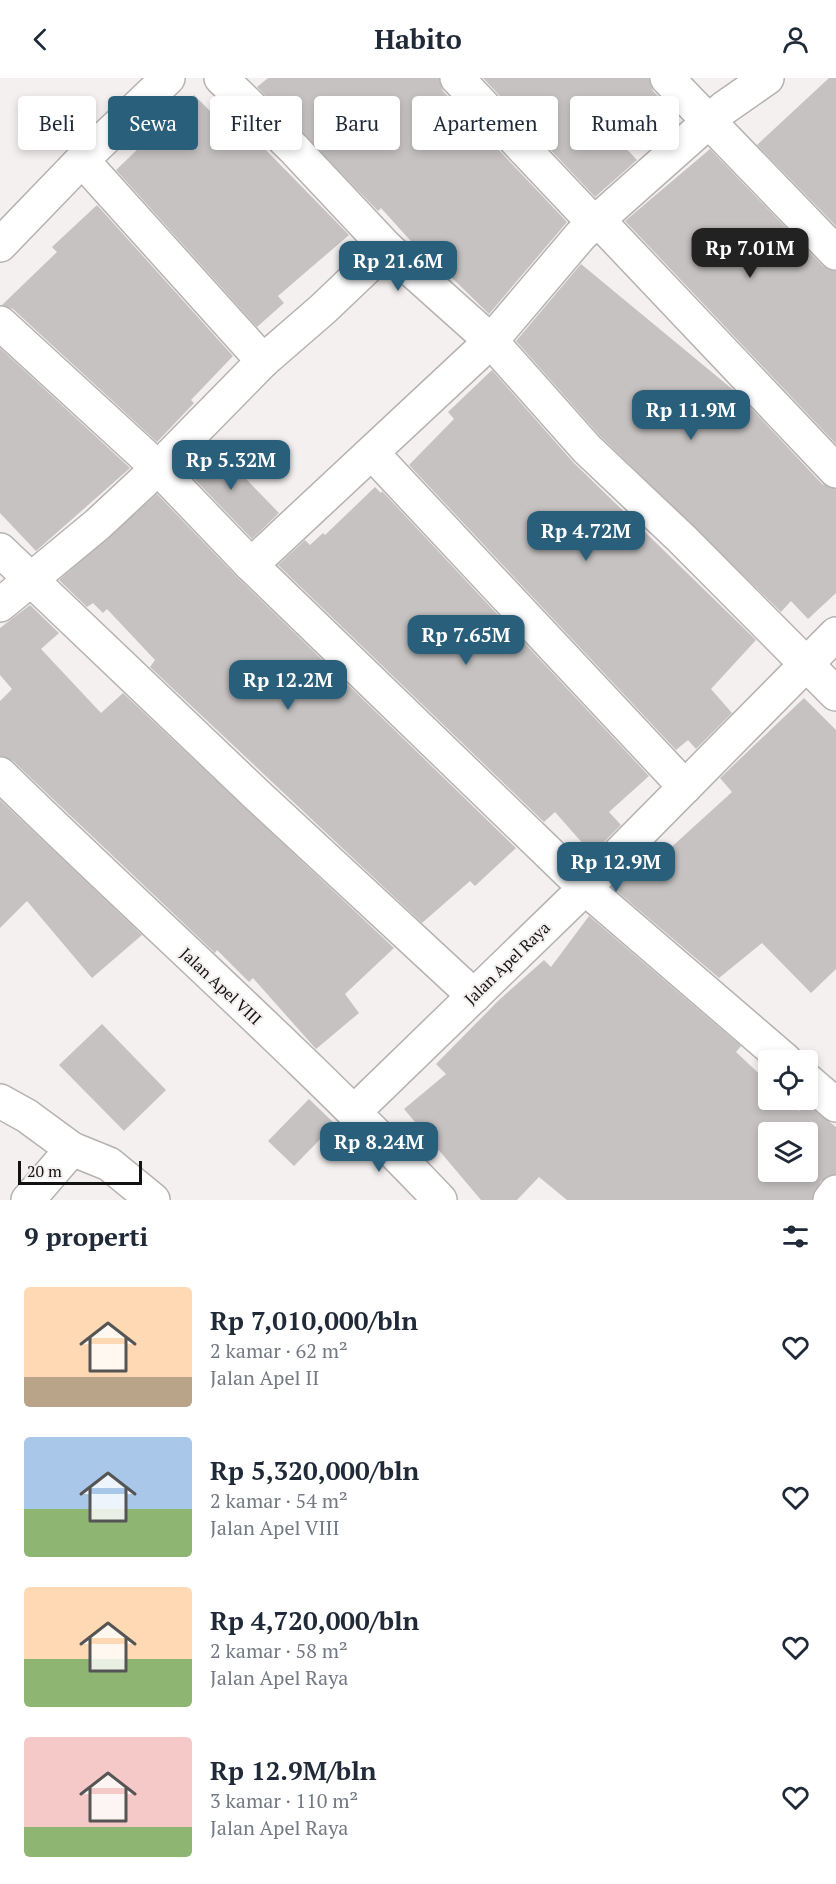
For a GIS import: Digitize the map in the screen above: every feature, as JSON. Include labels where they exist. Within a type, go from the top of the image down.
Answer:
[{"type":"street","points":[[0,244],[82,160],[168,78]]},
{"type":"street","points":[[221,78],[293,148],[387,248],[491,341],[587,449],[682,539],[836,694]]},
{"type":"street","points":[[457,78],[836,471]]},
{"type":"street","points":[[667,78],[836,253]]},
{"type":"street","points":[[251,565],[491,341],[596,221],[709,121],[767,78]]},
{"type":"street","points":[[82,160],[263,361]]},
{"type":"street","points":[[0,605],[158,468],[263,361],[323,309],[387,248]]},
{"type":"street","points":[[0,322],[158,468],[251,565],[585,888],[773,1050]]},
{"type":"street","points":[[372,453],[685,787]]},
{"type":"street","points":[[0,550],[474,996]]},
{"type":"street","name":"Jalan Apel Raya","points":[[356,1112],[585,888],[836,634]]},
{"type":"street","name":"Jalan Apel VIII","points":[[0,774],[135,905],[356,1112],[440,1200]]},
{"type":"street","points":[[818,1089],[836,1105]]},
{"type":"street","points":[[0,1101],[27,1116],[72,1149],[109,1164],[153,1200]]},
{"type":"street","points":[[28,1200],[72,1149]]},
{"type":"street","points":[[830,1200],[836,1192]]},
{"type":"building","points":[[268,78],[439,78],[443,91],[448,96],[412,96],[412,150],[499,150],[567,222],[489,314],[449,275],[447,277],[427,259],[381,208],[378,211],[318,150],[400,150],[400,96],[314,96],[314,145],[302,133],[302,96],[266,96],[257,87]]},
{"type":"building","points":[[483,78],[649,78],[653,91],[658,96],[570,96],[570,150],[628,150],[637,160],[595,197],[551,150],[558,150],[558,96],[500,96]]},
{"type":"building","points":[[829,78],[836,78],[836,226],[757,145]]},
{"type":"building","points":[[198,99],[210,111],[210,150],[266,150],[349,235],[278,296],[284,303],[257,327],[116,170],[137,150],[198,150]]},
{"type":"building","points":[[710,149],[823,266],[836,271],[836,444],[625,221]]},
{"type":"building","points":[[97,205],[233,356],[191,400],[194,403],[157,442],[13,309],[2,305],[57,252],[52,247]]},
{"type":"building","points":[[581,264],[737,393],[822,484],[836,489],[836,593],[808,619],[791,601],[781,612],[600,436],[516,341]]},
{"type":"building","points":[[0,348],[130,468],[36,551],[0,513]]},
{"type":"building","points":[[492,370],[573,462],[756,640],[711,689],[732,713],[696,749],[688,740],[676,750],[409,465],[454,419],[448,412]]},
{"type":"building","points":[[210,442],[279,513],[252,539],[184,468]]},
{"type":"building","points":[[375,487],[381,493],[382,491],[649,776],[609,812],[621,825],[592,854],[555,812],[544,822],[278,565],[305,540],[310,545],[323,533],[325,535]]},
{"type":"building","points":[[157,494],[238,578],[516,848],[475,886],[470,881],[422,923],[150,667],[155,660],[107,609],[103,613],[93,603],[87,607],[59,580]]},
{"type":"building","points":[[30,605],[59,633],[41,649],[101,713],[123,693],[394,948],[345,994],[359,1013],[316,1049],[253,978],[249,982],[217,950],[215,953],[13,761],[0,756],[0,701],[12,689],[0,675],[0,628]]},
{"type":"building","points":[[804,698],[836,730],[836,969],[811,993],[762,943],[719,978],[612,887],[646,853],[655,862],[732,792],[720,778]]},
{"type":"building","points":[[0,800],[142,935],[92,978],[27,901],[0,928]]},
{"type":"building","points":[[589,916],[741,1046],[736,1052],[758,1073],[758,1110],[814,1110],[836,1127],[836,1174],[821,1181],[812,1200],[567,1200],[539,1177],[517,1200],[481,1200],[404,1109],[446,1074],[436,1064],[499,1000],[544,960],[551,967]]},
{"type":"building","points":[[102,1024],[166,1090],[124,1131],[59,1065]]},
{"type":"building","points":[[309,1099],[335,1124],[294,1166],[268,1141]]}]
